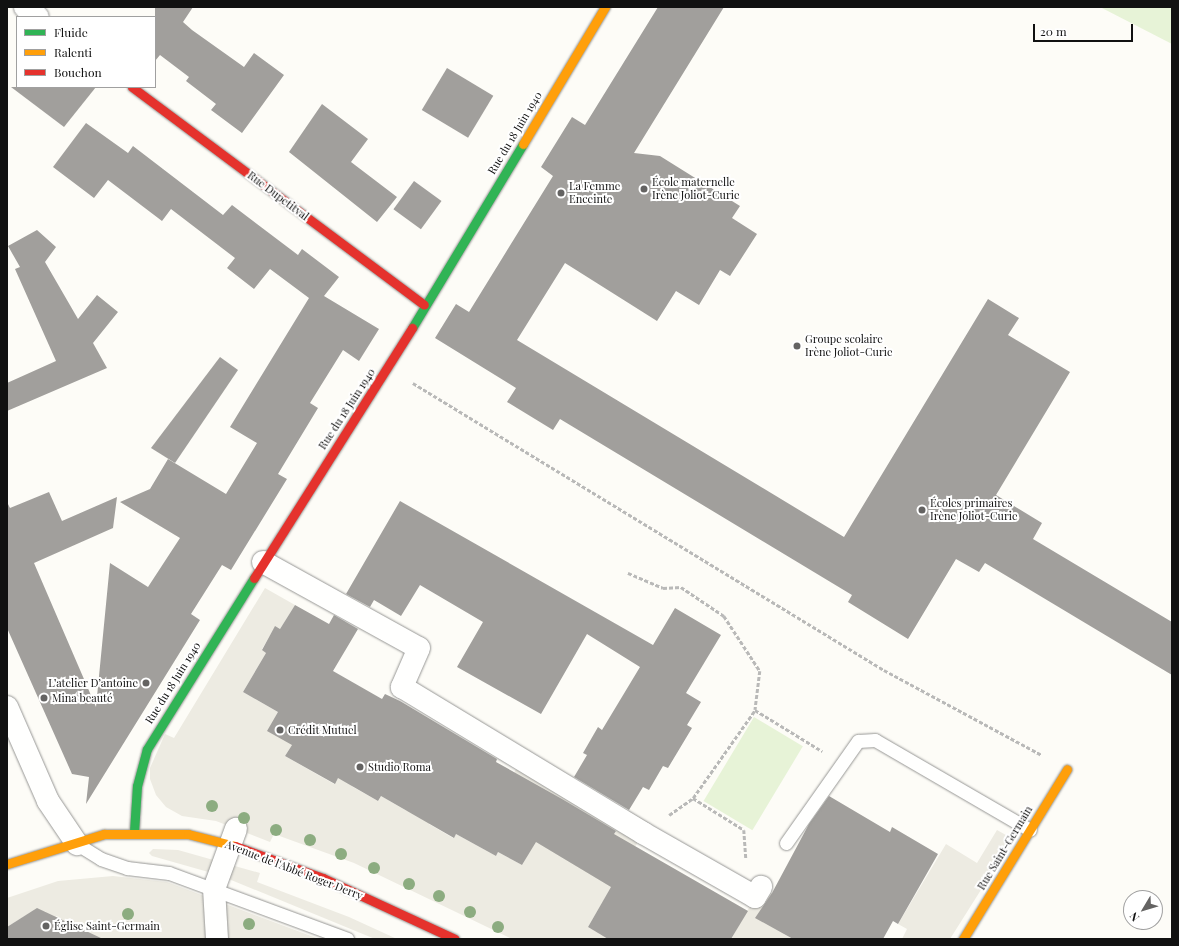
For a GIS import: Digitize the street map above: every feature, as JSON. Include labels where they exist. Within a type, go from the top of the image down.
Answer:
[{"type":"street","points":[[25,7],[37,16]]},
{"type":"street","name":"Rue du 18 Juin 1940","points":[[134,832],[137,786],[146,749],[263,562],[388,368],[424,305],[605,7]]},
{"type":"street","name":"Rue Dupetitval","points":[[133,88],[424,305]]},
{"type":"street","points":[[263,562],[419,648],[402,686],[643,833],[753,889]]},
{"type":"street","points":[[7,707],[48,802],[77,844]]},
{"type":"street","name":"Rue Saint-Germain","points":[[963,939],[1067,769]]},
{"type":"street","name":"Avenue de l'Abbé Roger Derry","points":[[7,864],[31,855],[77,844],[104,834],[134,832],[234,837],[455,939]]},
{"type":"street","points":[[217,939],[214,889],[234,837]]},
{"type":"lane","points":[[786,844],[858,741],[875,740],[1030,830]]},
{"type":"lane","points":[[77,844],[101,859],[127,868],[169,873],[347,939]]},
{"type":"path","points":[[388,368],[884,670],[1067,769]]},
{"type":"path","points":[[628,573],[663,588],[681,587],[724,616],[760,671],[755,710],[693,798],[643,833]]},
{"type":"path","points":[[755,710],[842,763]]},
{"type":"path","points":[[693,798],[744,830],[753,889]]},
{"type":"green space","points":[[1100,7],[1172,7],[1172,44]]},
{"type":"green space","points":[[754,717],[803,746],[752,830],[704,801]]},
{"type":"shaded area","points":[[265,588],[295,605],[280,629],[275,627],[262,649],[266,653],[243,692],[278,712],[292,745],[285,756],[334,784],[341,773],[353,787],[378,801],[381,796],[405,810],[432,819],[429,824],[453,838],[456,834],[496,856],[498,852],[522,865],[560,799],[514,773],[526,751],[649,823],[588,927],[608,939],[512,939],[354,863],[274,834],[270,842],[216,821],[182,816],[166,807],[156,795],[150,779],[150,768],[165,734],[174,738]]},
{"type":"shaded area","points":[[997,830],[1013,839],[950,939],[902,939],[907,929],[898,924],[946,844],[977,863]]},
{"type":"shaded area","points":[[153,849],[178,850],[260,873],[257,882],[349,917],[397,939],[375,939],[219,875],[152,856],[149,853]]},
{"type":"shaded area","points":[[113,876],[167,882],[319,939],[85,939],[79,935],[84,928],[81,925],[75,933],[68,925],[68,920],[65,924],[56,924],[59,917],[56,916],[52,923],[45,911],[43,915],[30,917],[28,914],[7,927],[7,898],[58,881]]},
{"type":"shaded area","points":[[761,887],[798,909],[784,934],[793,939],[731,939]]},
{"type":"building","points":[[155,7],[193,7],[183,22],[192,30],[244,67],[254,53],[284,75],[242,133],[211,110],[216,104],[186,81],[189,77],[160,55],[156,60]]},
{"type":"building","points":[[658,7],[724,7],[634,153],[660,156],[740,206],[732,218],[757,234],[730,276],[720,270],[699,305],[676,291],[657,321],[565,263],[517,340],[844,537],[988,299],[1019,318],[1008,335],[1070,372],[996,495],[1042,523],[1033,539],[1172,622],[1172,675],[985,563],[979,572],[956,559],[908,639],[848,602],[852,595],[560,419],[553,430],[507,402],[516,388],[435,338],[456,304],[469,312],[553,176],[541,167],[572,117],[585,125]]},
{"type":"building","points":[[447,68],[493,96],[468,138],[422,110]]},
{"type":"building","points":[[11,87],[95,88],[64,127]]},
{"type":"building","points":[[322,104],[368,139],[351,162],[397,197],[377,222],[289,152]]},
{"type":"building","points":[[86,123],[128,153],[133,146],[223,215],[232,205],[298,255],[302,249],[339,277],[324,296],[379,329],[359,361],[343,350],[310,403],[318,408],[278,474],[287,479],[231,570],[222,565],[191,614],[200,620],[86,804],[89,777],[72,774],[7,628],[7,502],[10,508],[49,492],[62,521],[117,497],[113,528],[34,563],[96,707],[110,563],[148,587],[180,538],[120,502],[150,489],[168,459],[226,494],[257,443],[230,427],[309,298],[270,269],[254,289],[227,268],[235,258],[171,209],[162,221],[108,180],[94,198],[53,167]]},
{"type":"building","points":[[414,181],[442,201],[421,229],[393,209]]},
{"type":"building","points":[[37,230],[56,247],[45,262],[78,319],[97,295],[118,312],[93,343],[107,368],[7,411],[7,383],[56,361],[15,269],[20,267],[8,246]]},
{"type":"building","points":[[220,357],[238,370],[175,463],[151,448]]},
{"type":"building","points":[[400,501],[653,645],[675,608],[721,635],[686,693],[701,702],[687,725],[692,728],[668,768],[663,766],[649,790],[643,787],[629,810],[574,777],[587,755],[583,753],[598,727],[602,730],[640,667],[587,634],[541,714],[457,667],[483,622],[420,585],[401,616],[374,600],[370,607],[346,594]]},
{"type":"building","points":[[295,605],[329,624],[334,615],[358,629],[333,671],[382,699],[385,694],[400,701],[497,759],[496,762],[616,831],[614,834],[748,911],[731,939],[608,939],[588,927],[611,887],[536,842],[522,865],[498,852],[496,856],[456,834],[454,838],[381,796],[378,801],[338,778],[335,784],[285,756],[292,745],[267,731],[278,712],[243,692],[266,653],[262,650],[275,626],[280,629]]},
{"type":"building","points":[[829,796],[890,832],[892,827],[938,854],[898,924],[893,921],[883,939],[793,939],[755,918],[772,893],[809,824]]},
{"type":"building","name":"Église Saint-Germain","points":[[37,908],[103,939],[7,939],[7,927]]},
{"type":"traffic: fast","points":[[412,328],[523,144]]},
{"type":"traffic: fast","points":[[134,832],[137,786],[147,749],[254,578]]},
{"type":"traffic: slow","points":[[523,144],[605,7]]},
{"type":"traffic: slow","points":[[963,939],[1067,769]]},
{"type":"traffic: slow","points":[[7,864],[104,834],[188,834],[235,846]]},
{"type":"traffic: jam","points":[[133,88],[424,305]]},
{"type":"traffic: jam","points":[[254,578],[412,328]]},
{"type":"traffic: jam","points":[[235,846],[323,878],[455,939]]},
{"type":"place","name":"École maternelle Irène Joliot-Curie","points":[[644,189]]},
{"type":"place","name":"La Femme Enceinte","points":[[561,193]]},
{"type":"place","name":"Groupe scolaire Irène Joliot-Curie","points":[[797,346]]},
{"type":"place","name":"Écoles primaires Irène Joliot-Curie","points":[[922,510]]},
{"type":"place","name":"L’atelier D’antoine","points":[[146,683]]},
{"type":"place","name":"Mina beauté","points":[[44,698]]},
{"type":"place","name":"Crédit Mutuel","points":[[280,730]]},
{"type":"place","name":"Studio Roma","points":[[360,767]]},
{"type":"place","name":"Église Saint-Germain","points":[[46,926]]}]
